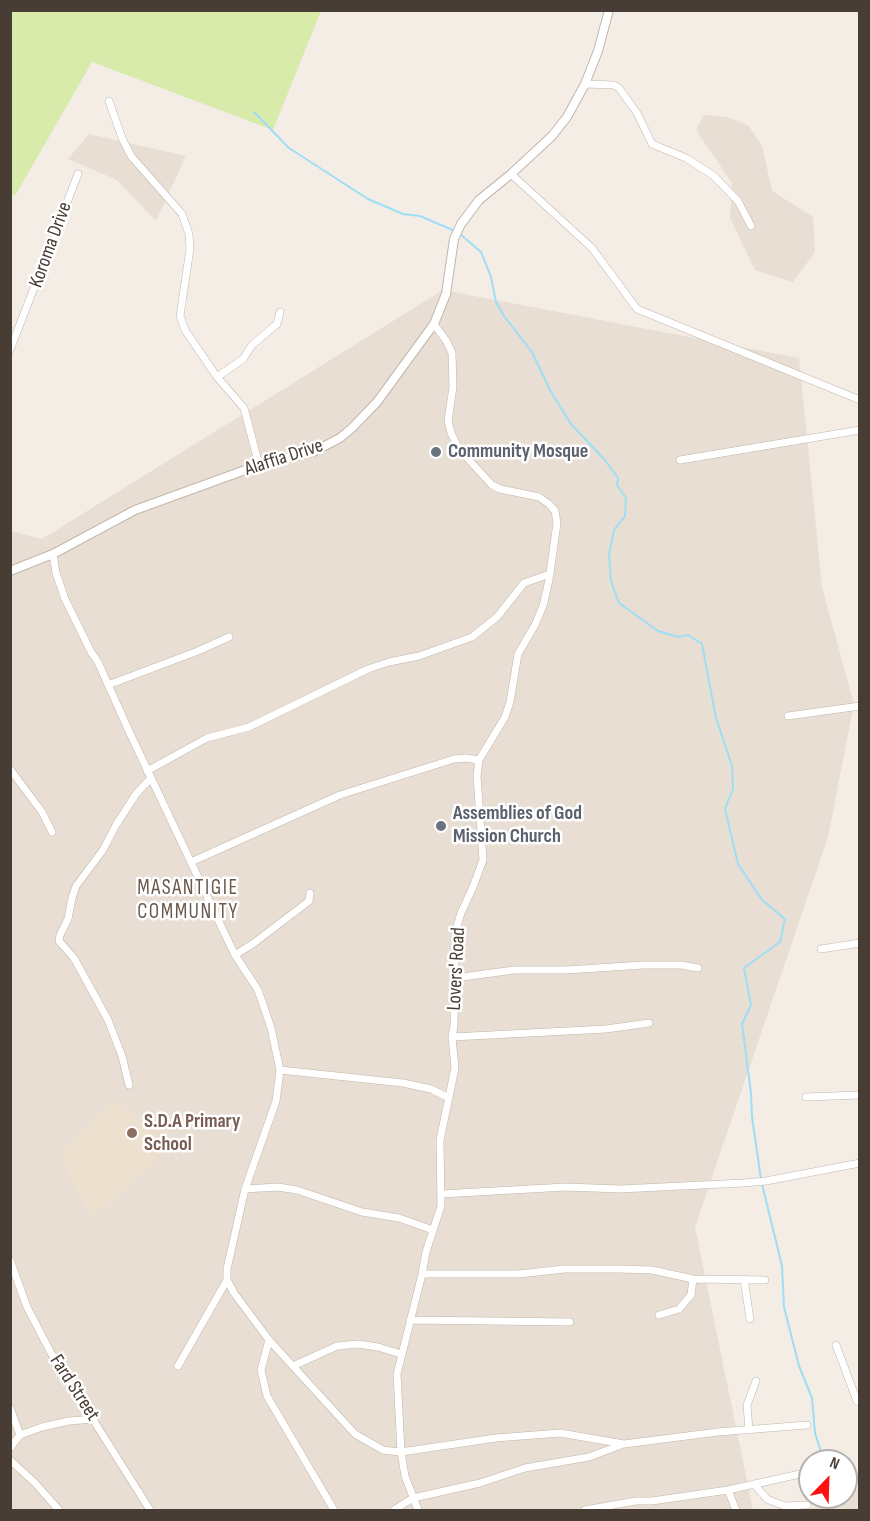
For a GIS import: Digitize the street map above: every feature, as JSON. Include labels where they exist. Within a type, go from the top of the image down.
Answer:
[{"type":"street","points":[[608,11],[598,51],[585,84],[560,128],[511,174],[592,248],[638,309],[860,400]]},
{"type":"street","points":[[585,84],[614,85],[619,88],[637,113],[654,146],[677,154],[714,176],[738,201],[751,226]]},
{"type":"street","points":[[109,101],[131,156],[182,214],[189,234],[190,249],[180,316],[185,330],[217,377],[244,408],[259,465]]},
{"type":"street","name":"Koroma Drive","points":[[10,350],[78,174]]},
{"type":"street","name":"Alaffia Drive","points":[[10,571],[53,554],[135,510],[259,465],[313,452],[340,438],[377,402],[434,324],[446,294],[454,239],[460,224],[479,200],[511,174]]},
{"type":"street","points":[[217,377],[243,359],[252,345],[277,324],[280,312]]},
{"type":"street","name":"Lovers' Road","points":[[418,1510],[405,1476],[401,1452],[397,1374],[426,1252],[441,1206],[440,1140],[454,1068],[452,1037],[457,924],[483,860],[477,792],[479,760],[508,709],[518,654],[543,606],[557,523],[555,511],[539,497],[500,489],[492,485],[472,465],[454,441],[448,421],[453,387],[452,353],[434,324]]},
{"type":"street","points":[[680,460],[860,430]]},
{"type":"street","points":[[53,554],[56,573],[65,599],[98,662],[235,955],[258,990],[271,1028],[280,1070],[276,1101],[245,1189],[227,1269],[227,1280],[234,1293],[269,1340],[355,1434],[383,1450],[401,1452],[496,1438],[561,1433],[624,1444]]},
{"type":"street","points":[[129,1085],[122,1056],[108,1020],[74,958],[59,941],[68,919],[76,886],[104,850],[116,825],[149,774],[207,738],[249,727],[368,669],[419,656],[472,637],[497,617],[524,583],[550,574]]},
{"type":"street","points":[[108,686],[229,637]]},
{"type":"street","points":[[788,716],[860,706]]},
{"type":"street","points":[[191,862],[340,795],[454,759],[479,760]]},
{"type":"street","points":[[10,769],[42,812],[52,832]]},
{"type":"street","points":[[235,955],[305,904],[311,898],[310,893]]},
{"type":"street","points":[[820,949],[860,942]]},
{"type":"street","points":[[455,978],[514,970],[567,970],[643,965],[681,965],[698,968]]},
{"type":"street","points":[[452,1037],[606,1029],[648,1023]]},
{"type":"street","points":[[280,1070],[403,1083],[432,1089],[449,1098]]},
{"type":"street","points":[[806,1097],[860,1095]]},
{"type":"street","points":[[441,1194],[566,1187],[620,1189],[744,1183],[860,1163]]},
{"type":"street","points":[[245,1189],[297,1190],[362,1212],[399,1218],[433,1230]]},
{"type":"street","name":"Fard Street","points":[[10,1260],[37,1327],[150,1510]]},
{"type":"street","points":[[422,1274],[519,1274],[564,1269],[619,1269],[652,1270],[693,1279],[765,1280]]},
{"type":"street","points":[[659,1315],[679,1309],[691,1295],[693,1279]]},
{"type":"street","points":[[744,1279],[750,1319]]},
{"type":"street","points":[[178,1365],[227,1280]]},
{"type":"street","points":[[410,1320],[570,1322]]},
{"type":"street","points":[[269,1340],[261,1370],[267,1396],[334,1510]]},
{"type":"street","points":[[293,1366],[337,1346],[358,1344],[401,1354]]},
{"type":"street","points":[[836,1345],[857,1401],[860,1403]]},
{"type":"street","points":[[749,1430],[747,1405],[756,1381]]},
{"type":"street","points":[[10,1408],[20,1435]]},
{"type":"street","points":[[10,1448],[20,1435],[42,1427],[69,1421],[94,1419]]},
{"type":"street","points":[[394,1510],[412,1498],[480,1483],[525,1468],[589,1457],[624,1444],[807,1425]]},
{"type":"street","points":[[10,1460],[59,1510]]},
{"type":"street","points":[[585,1510],[636,1501],[652,1501],[728,1490],[798,1474]]},
{"type":"street","points":[[754,1484],[767,1499],[784,1506],[798,1505]]},
{"type":"street","points":[[728,1490],[736,1510]]},
{"type":"shaded area","points":[[704,115],[727,117],[748,125],[762,145],[772,191],[813,217],[815,252],[793,282],[755,270],[730,218],[732,183],[696,130]]},
{"type":"shaded area","points":[[89,134],[186,156],[156,221],[117,180],[68,159]]},
{"type":"shaded area","points":[[443,290],[799,358],[822,587],[854,704],[828,837],[695,1227],[753,1510],[11,1510],[11,531],[42,539]]},
{"type":"shaded area","points":[[112,1101],[139,1119],[164,1144],[152,1165],[92,1217],[72,1182],[61,1153]]},
{"type":"shaded area","points":[[858,1488],[859,1510],[808,1510],[858,1509]]},
{"type":"green space","points":[[10,11],[321,11],[273,130],[92,62],[15,196],[10,193]]},
{"type":"waterway","points":[[254,112],[289,148],[368,199],[403,214],[420,216],[455,231]]},
{"type":"waterway","points":[[460,234],[481,252],[491,277],[496,302],[532,352],[551,392],[571,424],[604,459],[618,478],[617,485],[626,498],[625,516],[614,530],[609,554],[611,581],[619,603],[658,631],[678,637],[688,635],[702,644],[716,718],[732,766],[733,789],[725,809],[738,864],[762,900],[785,919],[780,942],[744,968],[751,1005],[742,1024],[761,1179]]},
{"type":"waterway","points":[[762,1184],[782,1266],[784,1307],[799,1366],[812,1398],[815,1433],[820,1449]]},
{"type":"place","name":"Community Mosque","points":[[436,452]]},
{"type":"place","name":"Assemblies of God Mission Church","points":[[441,826]]},
{"type":"place","name":"S.D.A Primary School","points":[[132,1133]]},
{"type":"district","name":"MASANTIGIE COMMUNITY","points":[[188,901]]}]
